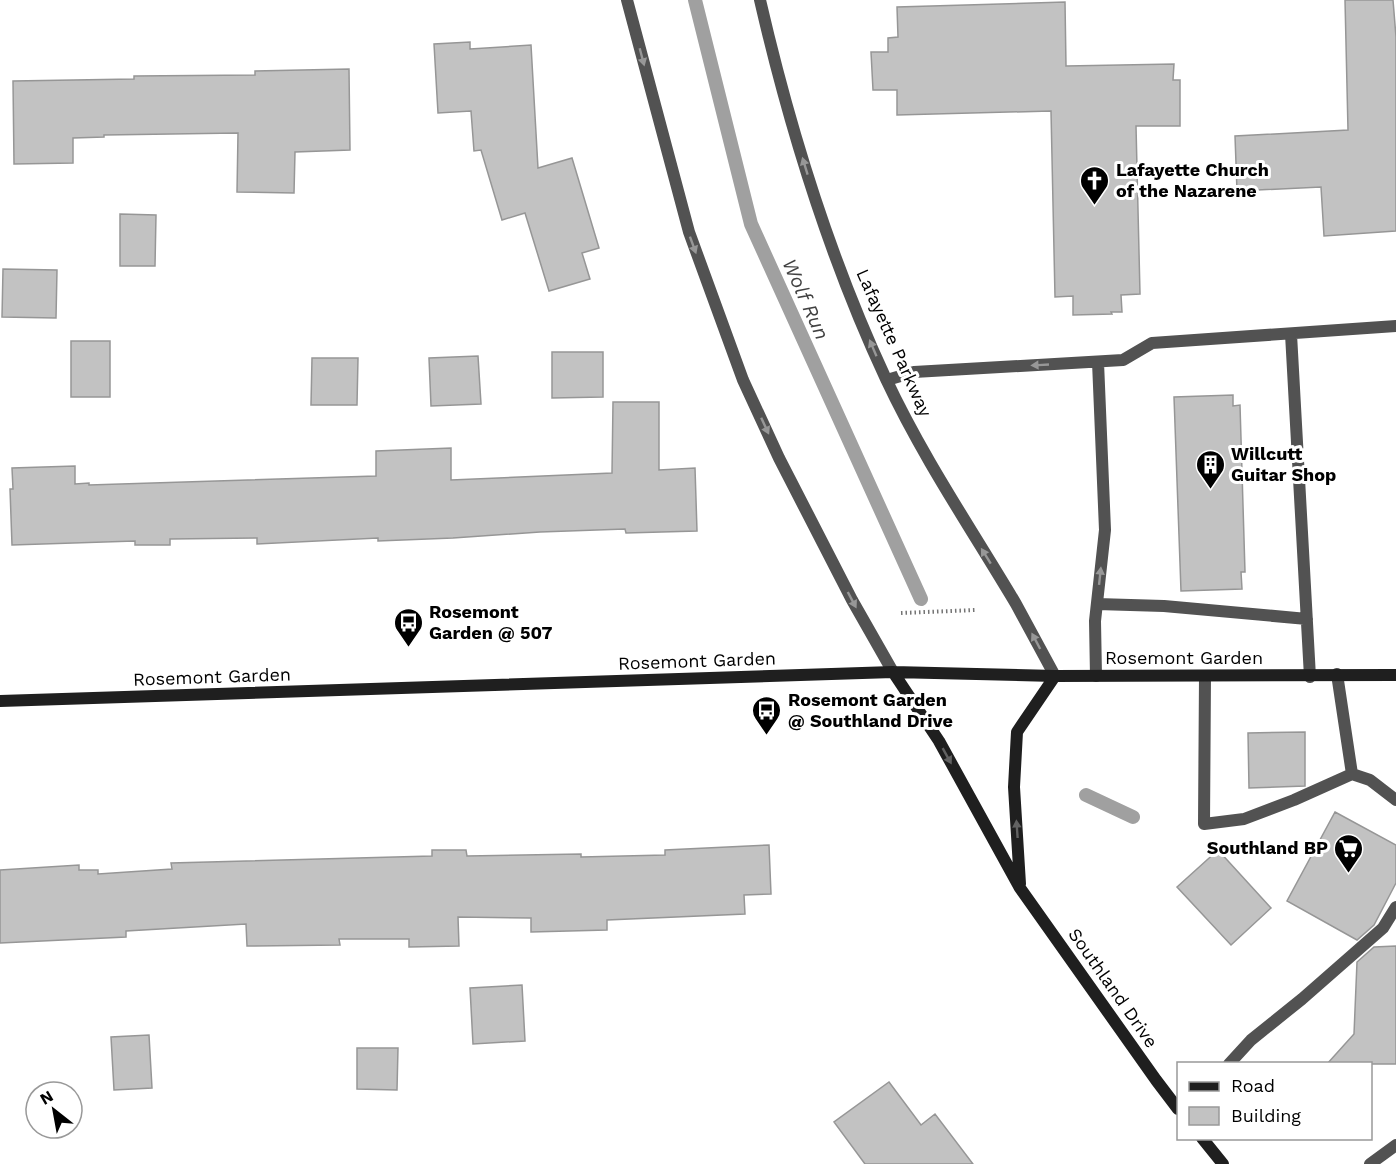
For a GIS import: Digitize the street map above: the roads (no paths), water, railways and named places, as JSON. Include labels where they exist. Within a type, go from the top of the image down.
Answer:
[{"type":"main road","name":"Rosemont Garden","points":[[0,701],[893,672],[1055,676],[1396,675]]},
{"type":"main road","name":"Southland Drive","points":[[893,672],[939,741],[1020,888],[1156,1080],[1177,1106]]},
{"type":"main road","points":[[1020,888],[1014,787],[1017,732],[1055,676]]},
{"type":"main road","points":[[1204,1140],[1223,1164]]},
{"type":"street","points":[[627,0],[689,232],[743,380],[779,458],[846,590],[893,672]]},
{"type":"street","name":"Lafayette Parkway","points":[[760,0],[777,74],[811,188],[846,286],[886,380],[940,482],[1017,606],[1055,676]]},
{"type":"street","points":[[886,380],[914,372],[1123,360],[1152,343],[1396,326]]},
{"type":"street","points":[[1291,334],[1310,677]]},
{"type":"street","points":[[1096,676],[1095,621],[1105,530],[1098,362]]},
{"type":"street","points":[[1097,604],[1164,606],[1307,619]]},
{"type":"street","points":[[1337,674],[1352,774]]},
{"type":"street","points":[[1205,676],[1204,824],[1244,819],[1352,774],[1370,780],[1396,800]]},
{"type":"street","points":[[1231,1062],[1251,1040],[1383,928],[1396,907]]},
{"type":"street","points":[[1370,1164],[1396,1145]]},
{"type":"waterway","name":"Wolf Run","points":[[695,0],[751,224],[921,599]]},
{"type":"waterway","name":"Wolf Run","points":[[1086,795],[1133,817]]},
{"type":"place","name":"Lafayette Church of the Nazarene","points":[[1095,206]]},
{"type":"place","name":"Willcutt Guitar Shop","points":[[1210,490]]},
{"type":"place","name":"Rosemont Garden @ 507","points":[[408,648]]},
{"type":"place","name":"Rosemont Garden @ Southland Drive","points":[[767,736]]},
{"type":"place","name":"Southland BP","points":[[1349,874]]}]
